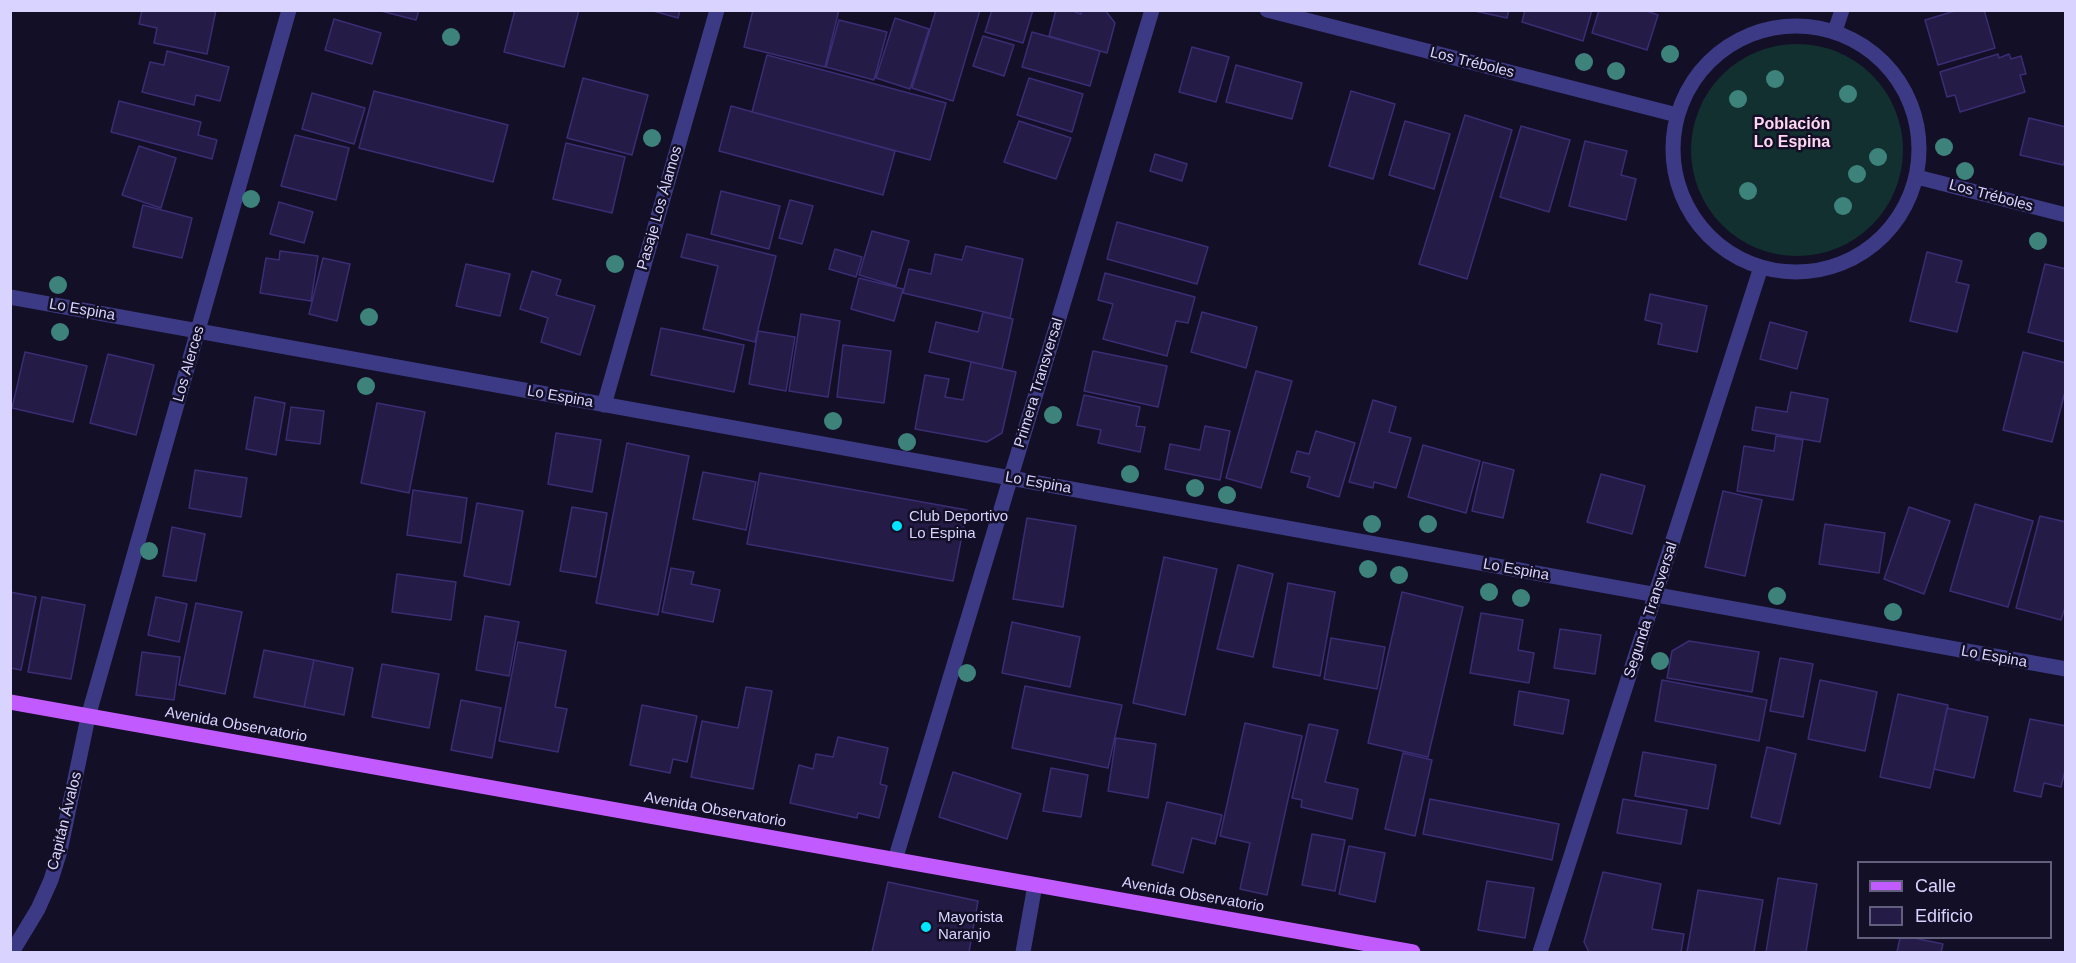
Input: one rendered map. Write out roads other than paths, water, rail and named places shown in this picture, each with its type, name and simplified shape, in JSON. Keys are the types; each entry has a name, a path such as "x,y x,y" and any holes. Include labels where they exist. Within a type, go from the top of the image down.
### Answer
{"main road":[{"name":"Avenida Observatorio","path":"10,702 1413,952"}],"street":[{"name":"Los Alerces","path":"88,717 289,10"},
{"name":"Pasaje Los Álamos","path":"604,405 717,10"},
{"name":"Primera Transversal","path":"895,860 1152,10"},
{"name":"Los Tréboles","path":"1267,10 1677,115"},
{"path":"1835,31 1842,10"},
{"path":"1796,25 1835,31 1856,40 1875,53 1892,69 1905,88 1920,131 1917,177 1902,214 1890,230 1859,256 1840,264 1811,271 1781,271 1761,267 1732,254 1707,234 1693,217 1683,199 1676,178 1673,157 1673,136 1677,115 1684,96 1707,63 1721,50 1738,40 1776,27 1796,25"},
{"name":"Los Tréboles","path":"1917,177 2066,215"},
{"name":"Segunda Transversal","path":"1540,952 1761,267"},
{"name":"Lo Espina","path":"10,297 2066,669"},
{"name":"Capitán Ávalos","path":"12,952 38,909 51,880 60,851 88,717"},
{"path":"1023,952 1035,885"}],"place":[{"name":"Club Deportivo Lo Espina","path":"897,526"},
{"name":"Mayorista Naranjo","path":"926,927"}],"district":[{"name":"Población Lo Espina","path":"1792,134"}]}
